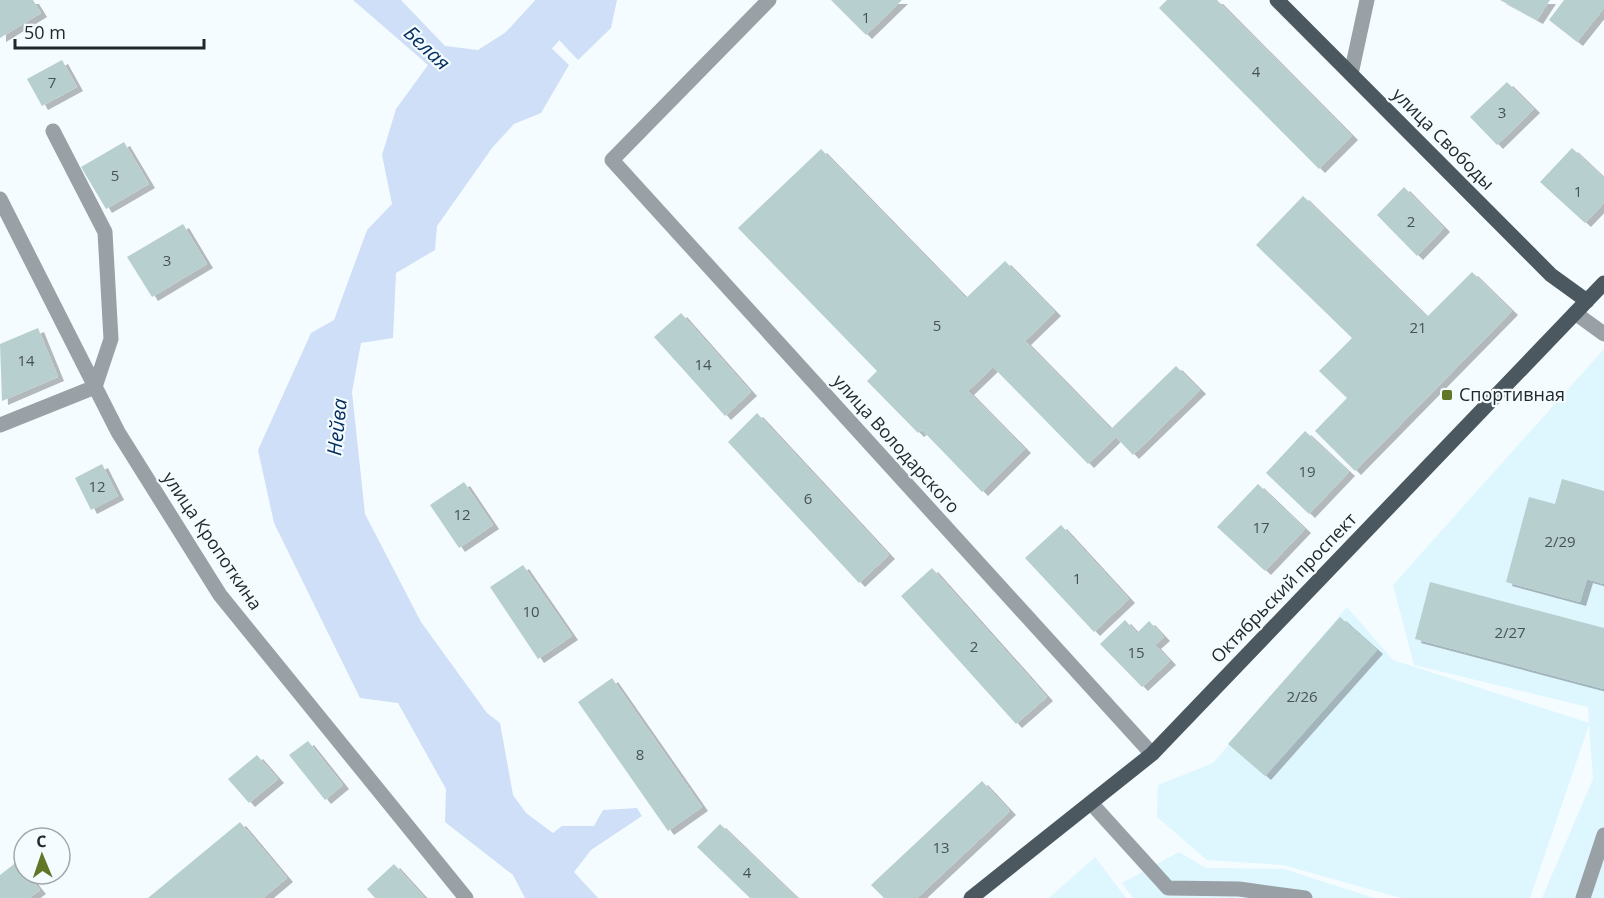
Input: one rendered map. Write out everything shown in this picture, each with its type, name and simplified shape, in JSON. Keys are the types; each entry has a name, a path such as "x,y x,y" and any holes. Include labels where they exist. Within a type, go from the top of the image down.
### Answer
{"main road":[{"name":"улица Свободы","path":"1277,0 1551,276 1587,301"},
{"name":"Октябрьский проспект","path":"971,898 1152,754 1604,283"}],"street":[{"name":"улица Володарского","path":"769,0 612,160 1152,754"},
{"path":"1351,74 1367,0"},
{"path":"0,425 96,387 111,339 105,232 53,131"},
{"name":"улица Кропоткина","path":"0,199 118,432 220,595 466,898"},
{"path":"1575,313 1604,334"},
{"path":"1091,803 1168,888 1239,889 1305,898"},
{"path":"1583,898 1604,835"}],"shaded area":[{"path":"1604,349 1604,898 1542,898 1593,779 1589,725 1530,898 1401,898 1283,865 1207,860 1157,817 1158,785 1213,763 1347,607 1393,660 1589,723 1588,707 1414,665 1393,585"},
{"path":"1179,852 1206,868 1284,869 1374,898 1133,898 1122,883"},
{"path":"1095,857 1126,898 1049,898"}],"water":[{"name":"Белая","path":"353,0 401,0 445,46 478,50 523,21 569,65 541,113 514,124 492,148 437,226 435,250 396,273 393,338 361,343 352,392 365,514 421,622 487,713 500,723 513,795 526,813 553,833 562,826 594,826 603,810 637,808 642,816 591,850 574,872 598,898 525,898 513,875 445,822 446,789 398,703 360,698 274,523 258,450 311,333 334,320 367,230 392,204 382,155 396,109 428,65"},
{"path":"555,0 617,0 611,28 578,60 544,24"}],"building":[{"path":"0,0 33,0 41,13 0,38"},
{"path":"831,0 902,0 866,35"},
{"path":"1167,0 1217,0 1352,136 1319,169 1159,8"},
{"path":"1500,0 1550,0 1537,20"},
{"path":"1564,0 1604,0 1604,8 1577,42 1549,20"},
{"path":"62,60 77,87 42,106 27,79"},
{"path":"1507,82 1534,109 1497,145 1470,117"},
{"path":"124,142 149,184 106,209 81,167"},
{"path":"1572,148 1604,178 1604,203 1585,223 1540,182"},
{"path":"821,149 966,298 1005,261 1055,312 1025,341 1111,429 1176,366 1200,390 1133,455 1116,437 1088,464 993,367 968,391 1025,449 982,492 922,430 918,433 867,381 877,371 738,228"},
{"path":"1404,187 1444,228 1417,256 1377,215"},
{"path":"1303,196 1427,317 1472,272 1512,311 1355,471 1315,431 1347,398 1319,371 1352,338 1256,245"},
{"path":"183,224 207,264 152,297 127,257"},
{"path":"681,313 751,392 725,416 654,337"},
{"path":"38,328 58,377 2,401 0,344"},
{"path":"757,413 889,555 859,583 728,442"},
{"path":"1305,431 1349,472 1309,514 1266,473"},
{"path":"102,464 118,496 91,510 75,478"},
{"path":"1562,479 1604,491 1604,584 1587,579 1580,602 1506,582 1529,497 1555,504"},
{"path":"464,482 493,525 459,548 430,505"},
{"path":"1258,484 1305,529 1265,571 1217,527"},
{"path":"1061,525 1129,599 1094,632 1025,558"},
{"path":"523,565 572,636 538,659 490,587"},
{"path":"932,568 1047,697 1016,724 901,596"},
{"path":"1430,582 1604,628 1604,689 1415,639"},
{"path":"1340,617 1377,650 1265,776 1228,744"},
{"path":"1125,620 1137,633 1149,621 1164,637 1155,645 1170,661 1142,687 1100,644"},
{"path":"612,678 702,807 668,831 578,702"},
{"path":"308,741 343,785 325,800 289,755"},
{"path":"257,755 278,779 249,803 228,779"},
{"path":"982,781 1010,811 917,898 884,898 871,885"},
{"path":"240,822 287,878 263,898 148,898"},
{"path":"720,824 797,898 750,898 697,847"},
{"path":"394,864 425,898 375,898 367,889"},
{"path":"12,866 12,886 37,886 40,890 29,898 0,898 0,875"}],"waterway":[{"name":"Нейва","path":"494,78 566,0"}],"place":[{"name":"Спортивная","path":"1447,395"}]}
